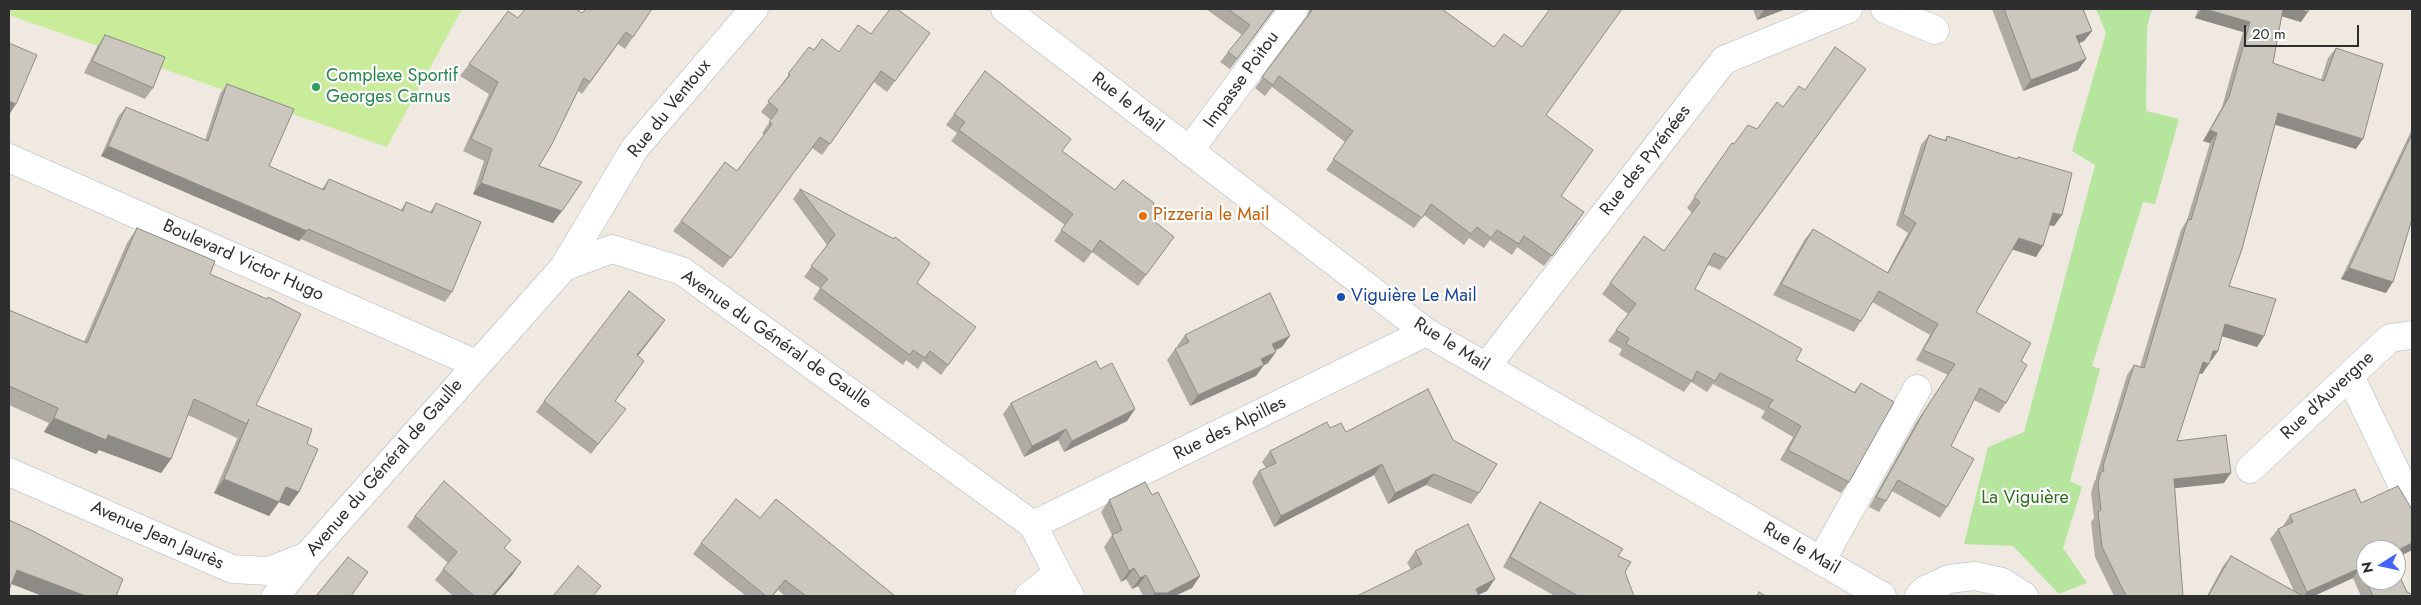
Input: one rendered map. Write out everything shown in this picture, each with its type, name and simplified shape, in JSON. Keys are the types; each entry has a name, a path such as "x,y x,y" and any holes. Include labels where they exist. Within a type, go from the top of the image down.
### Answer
{"street":[{"name":"Rue du Ventoux","path":"564,267 635,148 754,9"},
{"name":"Impasse Poitou","path":"1189,150 1294,9"},
{"name":"Rue des Pyrénées","path":"1486,367 1724,60 1848,9"},
{"path":"1885,9 1935,30"},
{"name":"Rue le Mail","path":"1014,11 1189,150 1426,332 1882,596"},
{"name":"Boulevard Victor Hugo","path":"9,158 476,364"},
{"name":"Avenue du Général de Gaulle","path":"276,596 308,555 564,267 612,249 682,271 1033,526 1064,585 1030,596"},
{"name":"Rue des Alpilles","path":"1033,526 1426,332"},
{"name":"Rue d'Auvergne","path":"2250,469 2390,338 2412,335"},
{"path":"2350,376 2412,505"},
{"path":"1821,561 1917,388"},
{"name":"Avenue Jean Jaurès","path":"9,472 232,569 269,571 308,555"},
{"path":"1919,596 1925,590 1949,579 1975,576 2002,582 2024,596"}],"green space":[{"name":"Complexe Sportif Georges Carnus","path":"9,9 462,9 387,147 9,15"},
{"name":"La Viguière","path":"2096,9 2152,9 2147,27 2146,111 2179,119 2155,204 2143,202 2092,366 2100,369 2070,481 2082,487 2063,548 2087,583 2059,594 2013,546 1964,544 1988,447 2024,432 2095,165 2072,151 2106,33"}],"building":[{"path":"525,9 576,9 582,13 586,9 652,9 633,37 626,32 590,82 584,78 552,144 539,166 582,182 562,211 481,183 492,149 471,139 498,82 469,64 508,11 518,18"},
{"path":"890,9 897,9 930,33 895,81 881,71 830,144 820,137 731,258 681,221 725,162 737,171 772,124 769,122 778,110 768,101 790,75 788,74 809,47 814,50 822,39 839,52 858,25 871,34"},
{"path":"1228,9 1274,9 1237,59 1228,52 1250,25"},
{"path":"1313,9 1442,9 1494,47 1504,34 1522,47 1550,9 1622,9 1546,115 1593,150 1561,196 1584,212 1552,256 1524,236 1519,244 1497,230 1491,238 1477,227 1471,234 1431,204 1422,218 1333,159 1353,131 1279,76 1273,85 1262,77"},
{"path":"2004,9 2083,9 2092,31 2076,36 2086,59 2031,80"},
{"path":"2205,9 2283,9 2273,63 2324,81 2336,48 2383,64 2363,139 2278,113 2242,249 2229,286 2276,299 2264,336 2225,324 2218,351 2213,351 2209,364 2203,362 2177,441 2226,435 2231,473 2174,479 2183,596 2126,596 2102,547 2098,512 2101,510 2098,483 2101,472 2104,471 2103,466 2134,365 2144,368 2188,219 2191,220 2217,133 2210,130 2229,97 2250,22"},
{"path":"2298,9 2309,9 2308,12"},
{"path":"105,35 165,57 153,88 92,61"},
{"path":"9,43 37,55 16,104 9,101"},
{"path":"1835,47 1866,69 1727,259 1714,253 1695,289 1802,349 1796,360 1855,393 1861,383 1894,402 1849,482 1788,450 1801,426 1768,407 1773,400 1720,373 1715,381 1697,371 1692,381 1626,344 1629,338 1616,330 1636,304 1610,283 1644,236 1664,251 1700,202 1694,197 1732,143 1734,144 1748,125 1757,129 1777,102 1783,107 1799,86 1805,90"},
{"path":"985,71 1071,139 1062,151 1115,190 1123,180 1154,203 1162,212 1155,222 1174,237 1146,275 1100,240 1092,252 1061,230 1073,214 959,130 965,122 954,114"},
{"path":"227,84 294,109 269,166 324,190 329,179 403,211 406,202 432,213 436,203 481,222 452,292 308,229 307,231 108,146 126,107 208,141"},
{"path":"2412,134 2412,219 2393,282 2349,268"},
{"path":"1929,135 1946,141 1947,136 2017,159 2018,157 2072,173 2062,215 2053,213 2043,246 2019,238 1976,312 2031,343 2021,361 2027,365 2006,403 1980,388 1951,446 1974,459 1947,507 1898,480 1886,501 1876,497 1925,410 1955,364 1923,350 1938,324 1879,291 1861,321 1781,284 1813,229 1888,273 1916,223 1903,214"},
{"path":"800,189 894,239 895,237 930,263 917,283 976,327 948,365 930,351 925,358 913,350 910,355 820,288 828,279 811,266 835,235"},
{"path":"137,228 215,261 210,274 267,299 268,297 301,314 256,405 312,429 307,444 318,449 299,492 286,487 279,502 224,479 247,424 194,399 171,459 108,435 106,440 54,418 58,408 9,386 9,310 87,343"},
{"path":"629,291 665,320 637,355 644,361 615,401 626,409 598,444 544,401"},
{"path":"1270,293 1290,336 1272,344 1276,352 1261,359 1264,365 1198,395 1175,349 1189,342 1185,335"},
{"path":"1096,361 1100,369 1112,363 1135,409 1072,441 1066,429 1032,446 1011,403"},
{"path":"1428,389 1453,440 1497,464 1479,493 1434,474 1395,493 1382,464 1281,516 1259,471 1276,463 1270,451 1327,422 1330,428 1341,423 1346,432"},
{"path":"444,481 511,540 504,548 521,562 492,596 474,596 443,569 457,552 415,516"},
{"path":"1145,482 1152,495 1158,492 1200,576 1167,593 1155,593 1146,575 1140,578 1134,568 1129,571 1112,535 1122,530 1109,500"},
{"path":"2398,486 2412,508 2412,543 2406,546 2406,540 2356,540 2356,570 2307,592 2278,529 2293,522 2290,515 2355,489 2361,503"},
{"path":"736,499 760,518 776,499 895,596 806,596 785,580 772,596 766,596 701,543"},
{"path":"1540,502 1623,549 1618,556 1631,562 1625,572 1634,596 1578,596 1510,557"},
{"path":"9,520 123,579 116,596 86,596 17,570 9,590"},
{"path":"1468,524 1495,579 1476,589 1479,596 1357,596 1422,564 1415,551"},
{"path":"2231,556 2301,595 2208,596"},
{"path":"348,557 368,572 351,596 316,596"},
{"path":"578,566 601,586 593,596 553,596"},
{"path":"2370,590 2406,590 2412,595 2412,596 2373,596"},
{"path":"1759,592 1765,596 1757,596"}],"place":[{"name":"Complexe Sportif Georges Carnus","path":"316,87"},
{"name":"Pizzeria le Mail","path":"1143,216"},
{"name":"Viguière Le Mail","path":"1341,297"}]}
